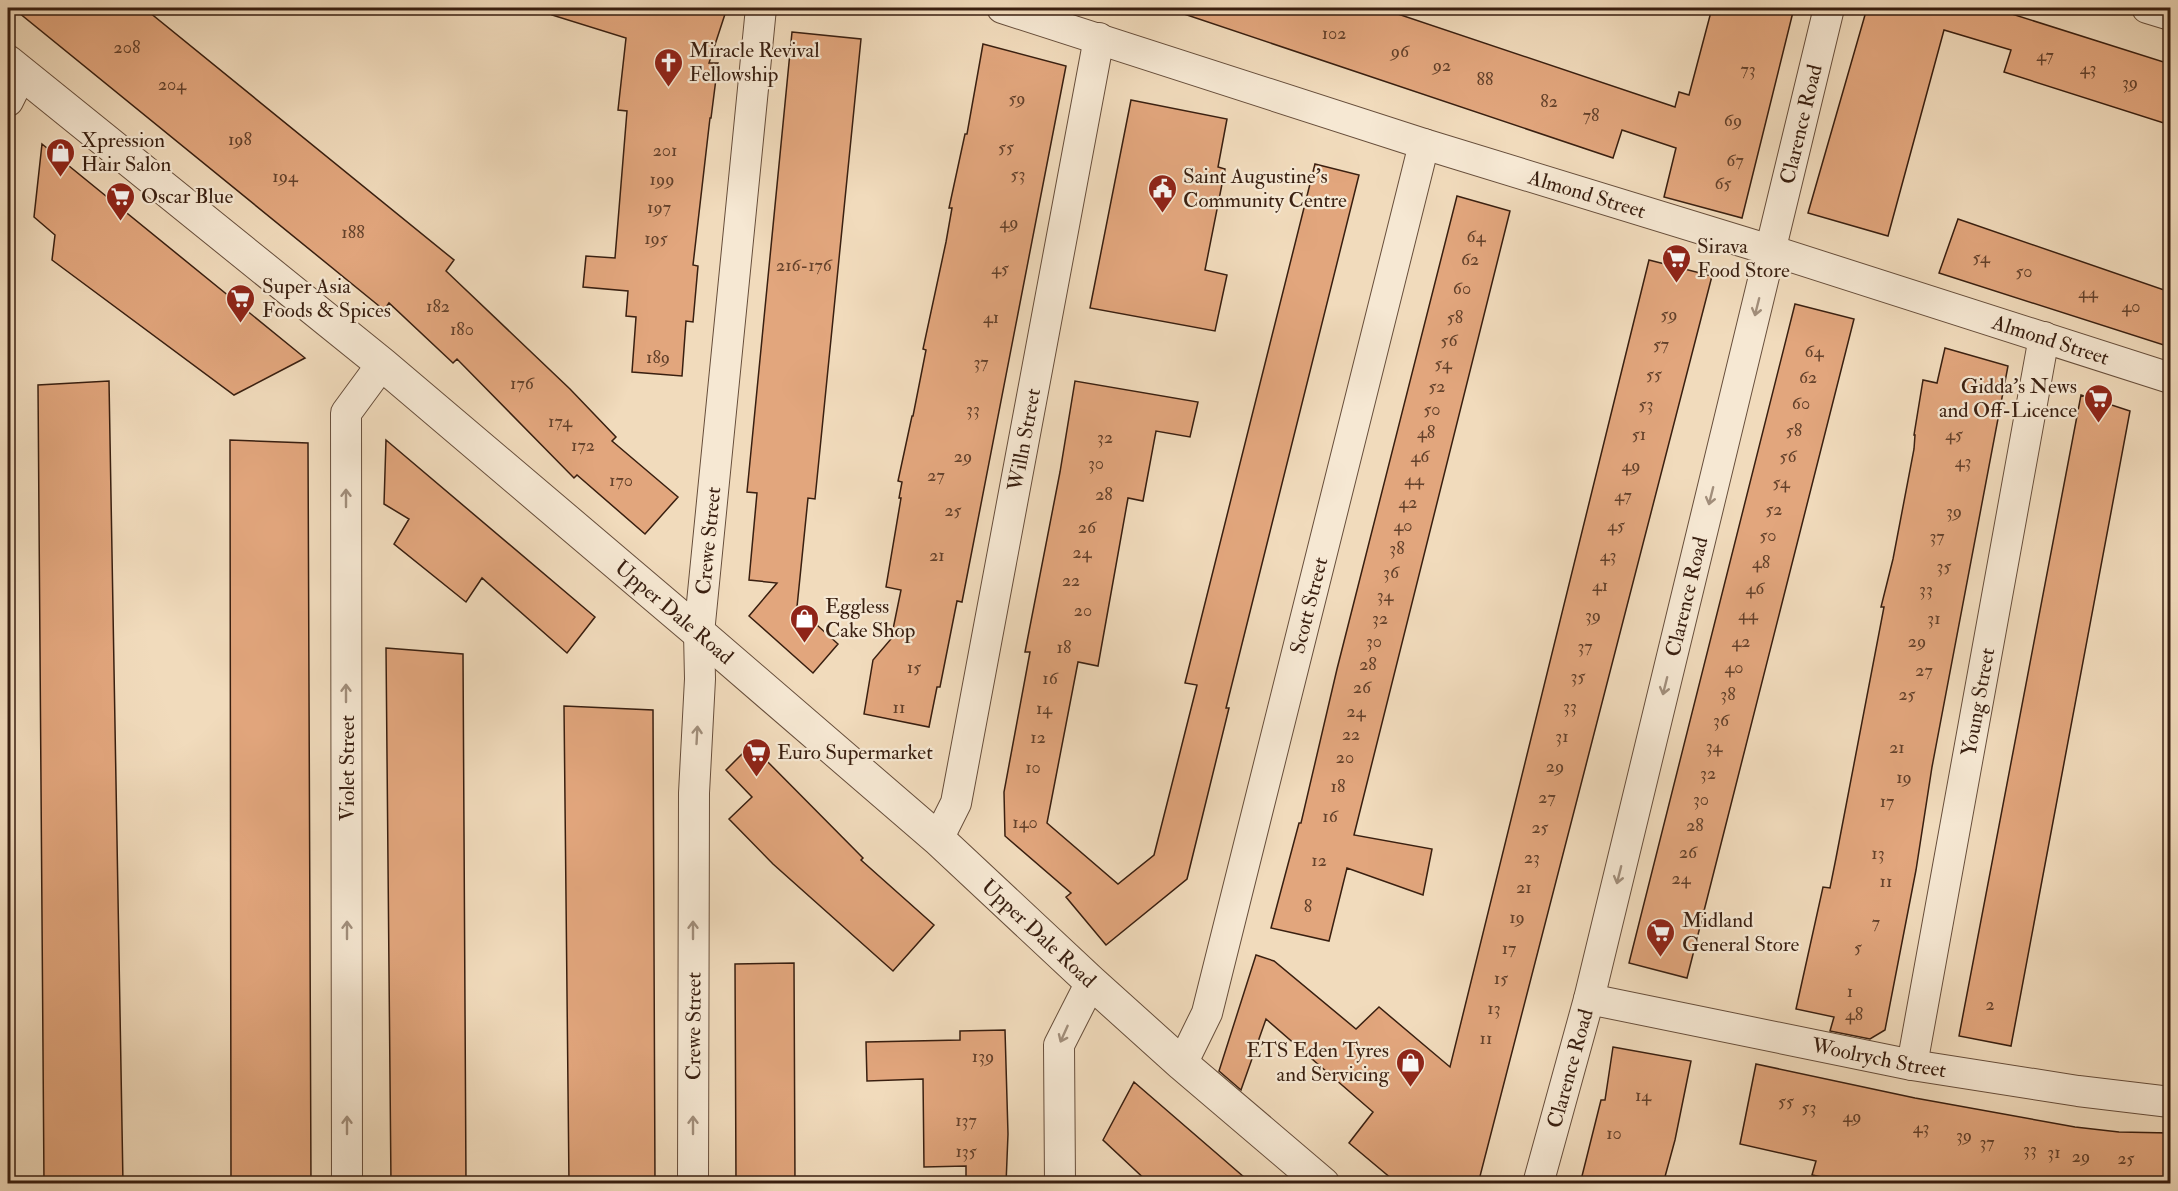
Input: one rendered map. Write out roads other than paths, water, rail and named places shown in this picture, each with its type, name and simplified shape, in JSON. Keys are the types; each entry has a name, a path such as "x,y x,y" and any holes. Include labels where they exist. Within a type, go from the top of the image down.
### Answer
{"street":[{"name":"Crewe Street","path":"693,1184 694,805 700,679 699,633 761,8"},
{"name":"Almond Street","path":"1002,8 1425,144 1770,250 2170,378"},
{"name":"Clarence Road","path":"1538,1184 1589,999 1829,8"},
{"path":"2147,8 2170,15"},
{"name":"Willn Street","path":"938,839 956,802 1099,38"},
{"name":"Upper Dale Road","path":"12,79 382,364 938,839 1182,1064 1323,1184"},
{"name":"Scott Street","path":"1182,1064 1207,1013 1425,144"},
{"name":"Young Street","path":"1912,1065 2044,338"},
{"name":"Violet Street","path":"347,1184 346,413 382,364"},
{"path":"1060,1184 1059,1045 1091,982"},
{"name":"Woolrych Street","path":"1589,999 1912,1065 2078,1091 2170,1102"}],"place":[{"name":"Miracle Revival Fellowship","path":"668,88"},
{"name":"Xpression Hair Salon","path":"60,178"},
{"name":"Saint Augustine's Community Centre","path":"1162,214"},
{"name":"Oscar Blue","path":"120,222"},
{"name":"Sirava Food Store","path":"1676,284"},
{"name":"Super Asia Foods & Spices","path":"241,324"},
{"name":"Gidda's News and Off-Licence","path":"2098,424"},
{"name":"Eggless Cake Shop","path":"804,644"},
{"name":"Euro Supermarket","path":"756,778"},
{"name":"Midland General Store","path":"1661,958"},
{"name":"ETS Eden Tyres and Servicing","path":"1410,1088"}]}
